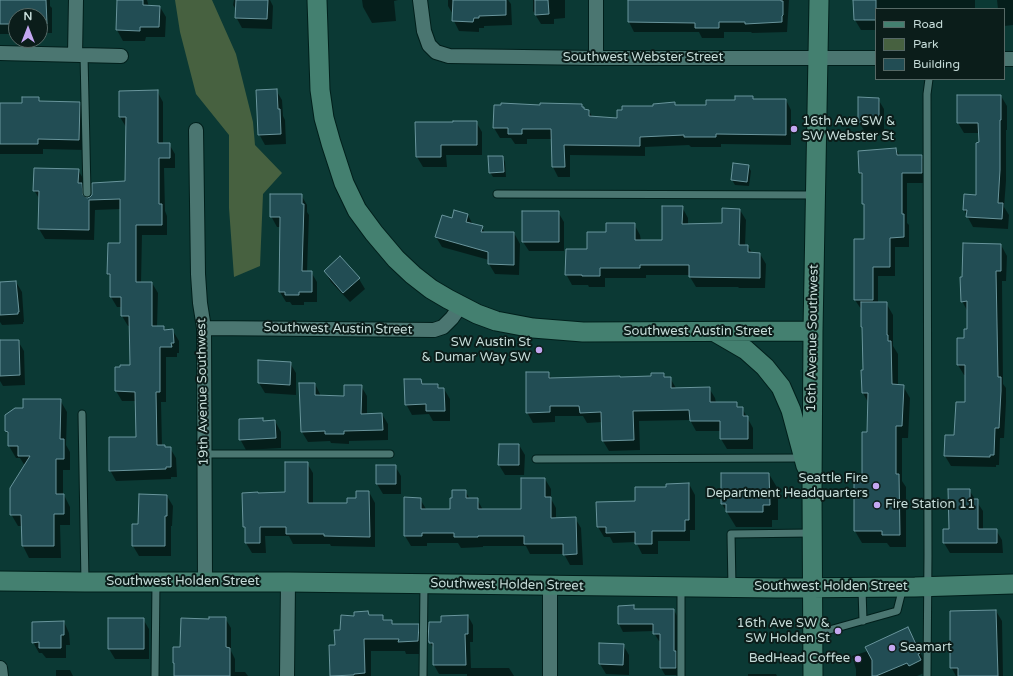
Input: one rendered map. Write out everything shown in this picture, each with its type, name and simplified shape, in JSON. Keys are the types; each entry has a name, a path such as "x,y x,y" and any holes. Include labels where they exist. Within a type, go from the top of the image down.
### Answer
{"street":[{"path":"76,0 80,55"},
{"name":"Southwest Austin Street","path":"317,0 320,90 324,118 344,183 357,210 374,233 412,275 431,289 477,314 496,321 533,328 583,332 813,331"},
{"name":"Southwest Webster Street","path":"420,0 424,31 429,46 436,52 449,56 596,58 875,58"},
{"path":"596,0 596,58"},
{"name":"16th Avenue Southwest","path":"813,676 813,331 819,0"},
{"path":"0,54 121,56"},
{"name":"19th Avenue Southwest","path":"196,130 198,274 200,303 204,328 205,582"},
{"name":"Southwest Austin Street","path":"204,328 434,330 443,327 452,318 461,305"},
{"path":"714,332 746,350 765,367 781,387 791,410 812,491"},
{"name":"Southwest Holden Street","path":"0,581 288,582 732,588 862,588 1013,584"},
{"path":"287,676 288,582"},
{"path":"550,586 550,676"},
{"path":"0,668 1,676"}],"lane":[{"path":"80,55 88,193"},
{"path":"927,676 927,94 929,80"},
{"path":"497,194 816,195"},
{"path":"82,414 85,582"},
{"path":"205,454 390,454"},
{"path":"536,459 804,458"},
{"path":"732,588 731,534 812,533"},
{"path":"155,676 156,582"},
{"path":"423,676 424,584"},
{"path":"681,587 681,676"},
{"path":"812,635 896,611 903,587"},
{"path":"862,588 863,621"}],"green space":[{"path":"175,0 212,0 236,54 253,122 255,145 282,173 263,194 260,266 234,277 229,208 229,135 196,94 180,32"}],"building":[{"path":"0,0 46,0 46,8 8,8 8,24 0,24"},
{"path":"117,0 143,0 143,5 160,6 159,27 140,27 140,31 116,30"},
{"path":"236,0 268,0 267,19 235,18"},
{"path":"453,0 506,0 506,15 479,16 479,18 474,18 473,22 452,21"},
{"path":"535,0 548,0 549,14 535,15"},
{"path":"628,0 781,0 783,1 783,15 782,22 745,24 745,22 719,22 719,28 695,28 695,23 628,22"},
{"path":"853,0 876,0 875,20 854,20"},
{"path":"277,89 278,109 280,109 281,134 258,135 256,90"},
{"path":"158,90 158,143 170,143 170,158 159,158 159,204 162,204 162,225 136,225 136,282 152,282 152,326 164,326 164,330 173,329 174,343 171,343 172,347 160,347 160,392 156,392 157,445 171,447 171,467 166,467 166,469 109,471 109,437 136,437 135,392 115,391 115,367 120,367 120,365 130,365 129,316 121,316 121,297 110,297 110,274 107,274 108,243 120,243 120,199 89,200 89,230 38,229 39,191 33,191 34,168 79,169 78,183 82,183 83,195 87,198 92,195 92,183 125,181 126,117 119,117 119,91"},
{"path":"957,95 1001,95 998,203 1003,203 1002,219 966,217 967,210 963,210 964,194 976,195 976,143 979,142 978,123 957,123"},
{"path":"735,96 753,96 753,99 786,99 786,135 716,134 716,137 684,137 684,135 640,137 640,146 564,145 565,167 552,167 551,129 522,129 522,134 508,134 508,128 493,128 494,105 501,105 501,103 540,105 540,103 582,104 584,109 589,110 589,116 617,118 617,110 622,110 622,106 653,106 653,104 675,102 675,105 706,105 706,100 735,100"},
{"path":"22,97 39,97 39,101 80,102 79,140 38,139 38,144 0,144 0,103 22,103"},
{"path":"858,97 879,98 879,123 858,122"},
{"path":"477,121 477,145 441,145 441,157 416,157 415,122"},
{"path":"896,148 897,155 922,155 922,173 902,173 902,214 904,214 904,237 890,238 890,267 873,267 873,300 854,300 854,239 864,239 862,173 859,173 858,151"},
{"path":"488,156 503,156 504,172 489,173"},
{"path":"733,163 749,165 747,182 731,180"},
{"path":"270,194 302,194 302,204 304,204 302,271 312,271 312,292 299,292 299,295 285,295 285,292 279,292 280,217 270,217"},
{"path":"662,206 683,206 682,224 722,223 722,208 740,209 739,245 748,245 748,252 760,253 760,278 689,277 689,265 640,265 640,268 600,268 600,276 565,275 566,249 587,249 587,232 606,232 606,223 635,223 635,240 662,240"},
{"path":"454,210 468,214 466,222 483,226 481,232 514,232 514,265 488,264 488,252 435,237 442,215 452,218"},
{"path":"522,211 559,211 559,242 522,242"},
{"path":"963,243 1001,244 1001,271 996,271 998,377 1001,377 1001,391 999,428 995,428 994,455 990,455 990,457 944,456 945,435 954,435 956,402 965,402 965,365 957,365 957,338 964,338 964,329 967,329 967,301 961,302 960,277 962,277"},
{"path":"340,256 360,278 343,293 324,271"},
{"path":"16,281 19,312 18,314 0,315 0,282"},
{"path":"861,302 887,302 887,335 888,341 891,341 892,384 904,385 902,426 896,426 896,474 899,474 900,535 882,535 882,531 854,531 854,479 862,479 862,432 867,432 868,393 862,393 861,370 863,370"},
{"path":"0,340 19,340 20,375 0,376"},
{"path":"258,360 291,362 290,385 258,383"},
{"path":"526,372 549,372 549,378 651,376 651,373 664,373 664,377 671,377 671,388 710,387 710,402 737,402 737,407 743,407 743,416 748,416 748,439 720,439 720,421 690,421 689,410 633,411 634,440 602,441 601,412 580,413 579,406 550,406 550,412 526,413"},
{"path":"404,379 421,379 422,384 438,384 438,388 444,388 445,411 426,411 426,404 405,405"},
{"path":"299,383 315,383 315,395 344,396 344,385 362,385 361,414 382,413 383,430 344,431 344,434 325,434 325,431 301,432"},
{"path":"23,399 61,399 60,439 64,439 64,459 56,459 56,494 64,494 64,514 54,514 54,546 22,546 21,515 10,515 10,488 30,456 18,456 18,446 8,446 8,432 5,431 5,415 15,408 23,408"},
{"path":"263,418 263,421 275,420 276,438 239,440 239,419"},
{"path":"499,444 519,444 519,465 498,465"},
{"path":"285,462 308,462 308,503 347,503 347,498 356,498 356,491 369,491 370,537 324,536 324,534 286,534 286,527 260,527 260,543 245,543 242,493 285,492"},
{"path":"376,465 396,465 396,484 376,484"},
{"path":"721,473 769,473 770,505 763,505 763,512 726,512 726,504 721,504"},
{"path":"521,478 545,478 545,497 551,497 551,518 576,517 577,554 563,555 563,544 524,544 524,536 454,537 454,533 422,533 422,536 404,536 404,497 421,498 421,509 450,509 452,490 466,490 466,498 478,498 478,509 521,509"},
{"path":"689,483 689,520 685,520 685,531 652,531 652,544 635,544 635,532 606,533 606,527 597,527 596,502 635,501 635,487 666,487 666,484"},
{"path":"948,489 970,489 970,499 978,499 978,529 997,529 997,543 943,543 943,529 949,529"},
{"path":"139,494 167,495 165,546 132,546 132,524 138,524"},
{"path":"634,605 634,609 674,609 674,651 676,651 676,668 660,668 660,634 653,634 653,624 618,624 618,606"},
{"path":"996,610 998,676 958,676 958,668 950,668 950,611"},
{"path":"368,611 369,615 383,615 383,620 392,620 392,624 419,624 418,641 398,642 399,639 364,639 365,673 330,676 329,645 335,645 334,630 340,630 341,615 354,616 354,612"},
{"path":"468,615 468,634 465,634 466,665 433,665 433,643 429,643 428,641 429,622 441,622 441,616"},
{"path":"209,617 226,617 226,647 230,648 230,676 174,676 173,647 180,647 181,618 209,619"},
{"path":"108,618 144,618 144,649 108,649"},
{"path":"64,621 64,635 61,635 61,648 39,648 39,642 32,643 32,622"},
{"name":"Seamart","path":"908,627 920,653 918,654 921,660 909,666 907,663 876,676 872,676 872,660 865,647"},
{"path":"599,643 624,644 623,665 599,664"}],"place":[{"name":"16th Ave SW & SW Webster St","path":"794,129"},
{"name":"SW Austin St & Dumar Way SW","path":"539,350"},
{"name":"Seattle Fire Department Headquarters","path":"876,486"},
{"name":"Fire Station 11","path":"877,505"},
{"name":"16th Ave SW & SW Holden St","path":"838,631"},
{"name":"Seamart","path":"892,648"},
{"name":"BedHead Coffee","path":"858,659"}]}
